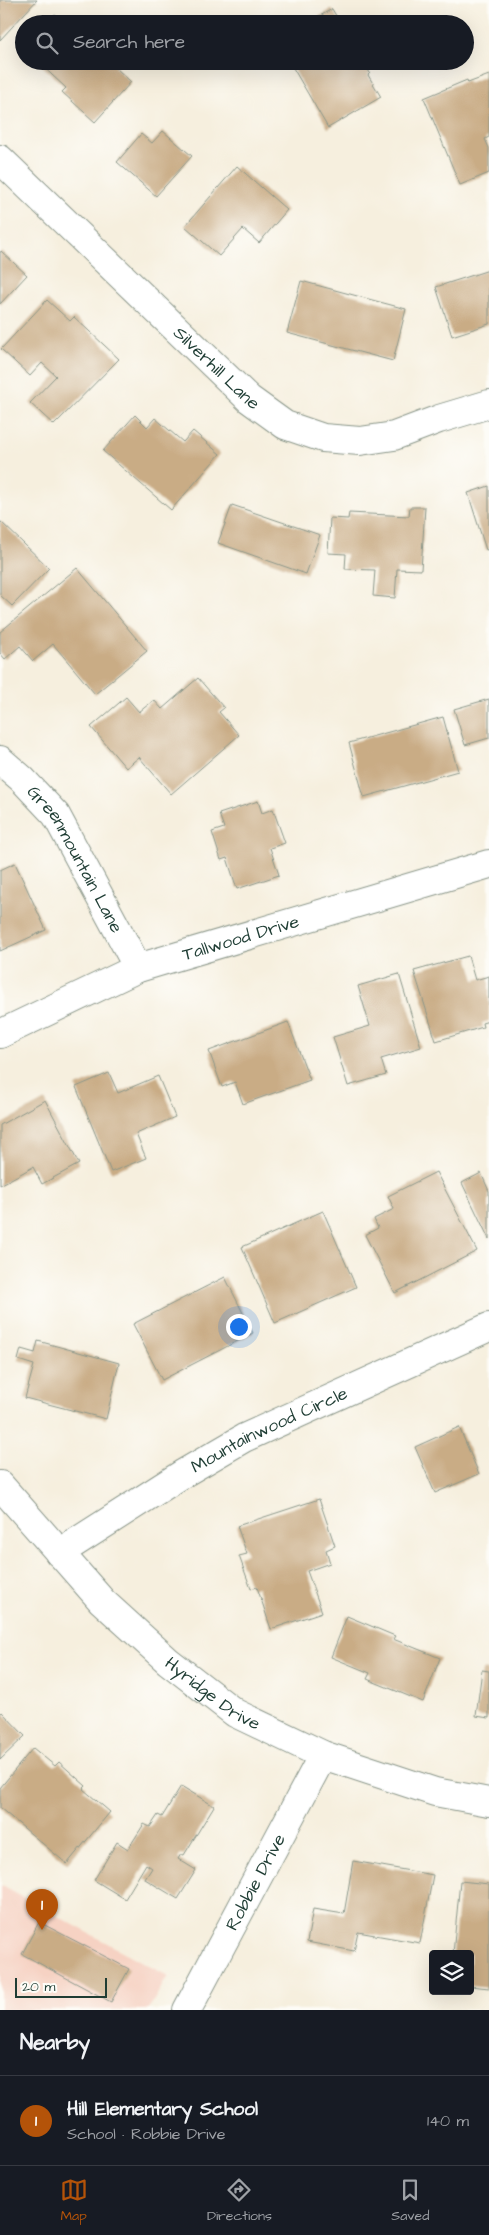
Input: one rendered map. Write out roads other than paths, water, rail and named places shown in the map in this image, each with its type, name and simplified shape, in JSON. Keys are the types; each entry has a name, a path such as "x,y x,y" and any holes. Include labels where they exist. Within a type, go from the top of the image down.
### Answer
{"street":[{"name":"Silverhill Lane","path":"0,159 249,399 285,425 322,438 360,441 394,436 439,419 489,404"},
{"name":"Greenmountain Lane","path":"0,760 22,779 56,815 138,968"},
{"name":"Tallwood Drive","path":"0,1034 138,968 489,864"},
{"name":"Mountainwood Circle","path":"59,1553 184,1473 244,1438 489,1327"},
{"name":"Hyridge Drive","path":"0,1484 102,1601 168,1661 236,1713 324,1755 435,1792 489,1802"},
{"name":"Robbie Drive","path":"187,2010 324,1755"}],"place":[{"name":"Hill Elementary School","path":"42,1930"}]}
